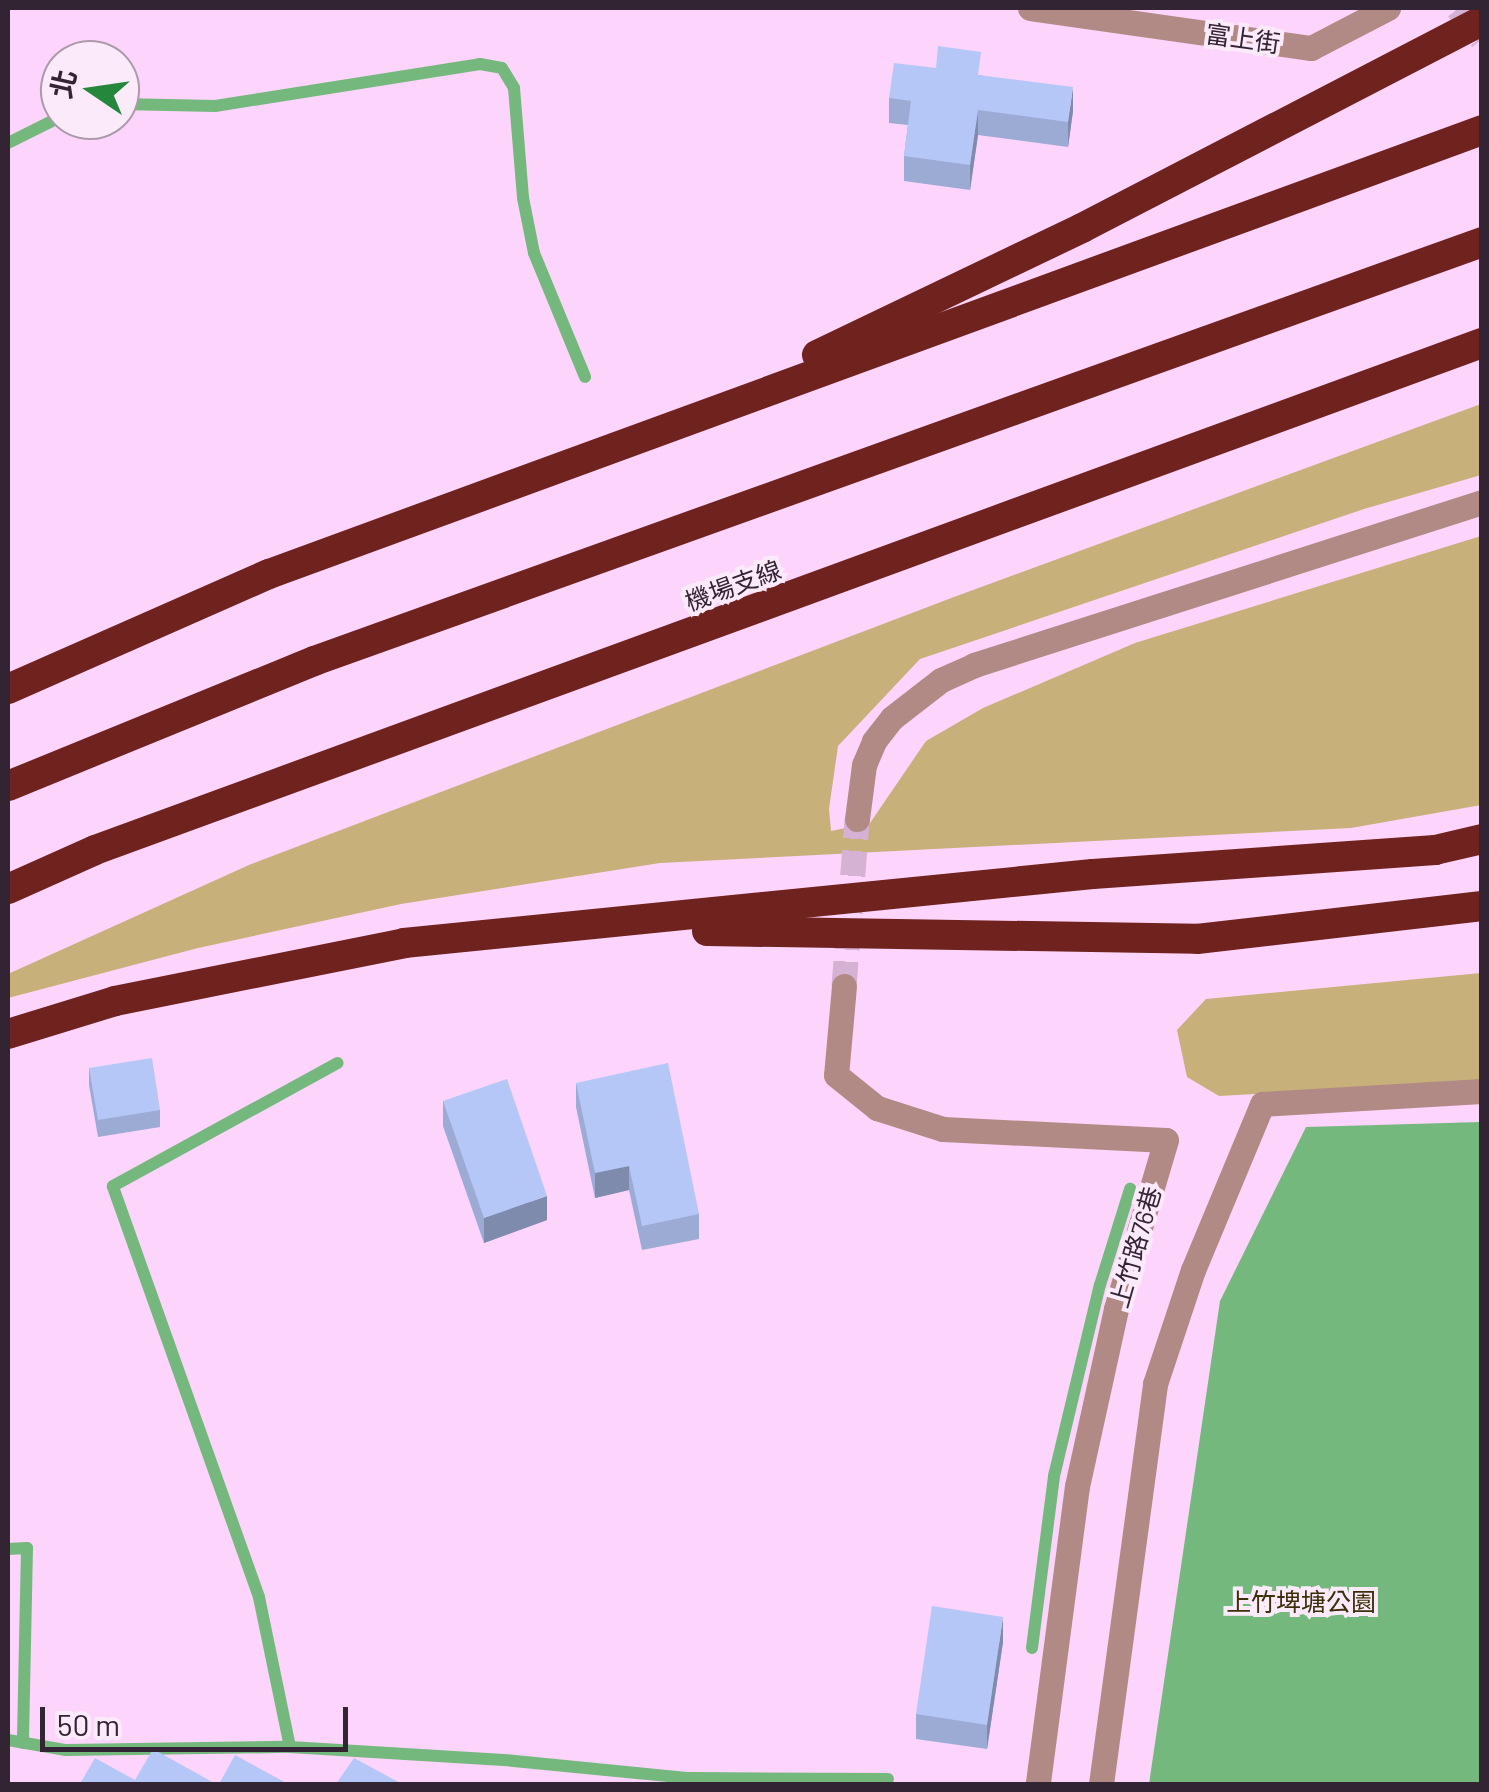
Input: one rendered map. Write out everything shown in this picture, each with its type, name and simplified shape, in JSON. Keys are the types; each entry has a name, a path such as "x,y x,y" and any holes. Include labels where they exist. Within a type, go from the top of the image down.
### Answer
{"highway":[{"path":"661,430 1082,228 1482,21"},
{"path":"8,689 269,574 1482,130"},
{"path":"8,786 314,661 1482,242"},
{"name":"機場支線","path":"8,889 95,850 1482,342"},
{"path":"8,1034 115,1002 404,942 1093,874 1435,850 1482,840"},
{"path":"574,928 1197,939 1482,906"}],"street":[{"name":"富上街","path":"1030,8 1311,48 1388,8"},
{"path":"857,819 864,765 874,741 892,718 941,680 993,658 1482,502"},
{"name":"上竹路76巷","path":"844,986 836,1075 877,1108 943,1129 1166,1140 1116,1309 1077,1486 1038,1784"},
{"path":"1101,1784 1155,1384 1194,1270 1262,1104 1482,1092"}],"shaded area":[{"path":"1481,404 1481,475 1364,509 920,659 838,746 829,809 831,831 870,823 926,741 983,708 1135,643 1481,536 1481,805 1351,828 660,863 401,904 198,948 8,998 8,974 249,865 954,597"},
{"path":"1481,973 1481,1081 1219,1096 1187,1077 1177,1030 1206,999"},
{"name":"上竹埤塘公園","path":"1481,1122 1481,1784 1149,1784 1220,1301 1306,1127"}],"building":[{"path":"938,46 981,52 978,75 1073,87 1068,122 978,110 970,165 904,156 911,101 889,98 894,63 936,68"},
{"path":"152,1058 160,1110 98,1120 89,1068"},
{"path":"668,1063 699,1214 642,1226 629,1166 595,1173 576,1083"},
{"path":"507,1079 547,1196 484,1218 443,1101"},
{"path":"932,1606 1003,1617 987,1725 916,1714"},
{"path":"153,1749 216,1784 80,1784 95,1758 135,1780"},
{"path":"235,1755 288,1784 219,1784"},
{"path":"354,1758 402,1784 336,1784"}],"waterway":[{"path":"140,104 215,106 480,64 502,68 514,88 523,198 534,253 585,377"},
{"path":"8,143 40,127"},
{"path":"290,1747 259,1597 113,1186 338,1063"},
{"path":"1032,1648 1054,1476 1100,1285 1130,1189"},
{"path":"8,1549 27,1548 23,1743"},
{"path":"8,1740 66,1750 290,1747 504,1760 689,1778 888,1779"}],"tunnel":[{"path":"1458,8 1482,39"},
{"path":"844,986 857,819"}]}
